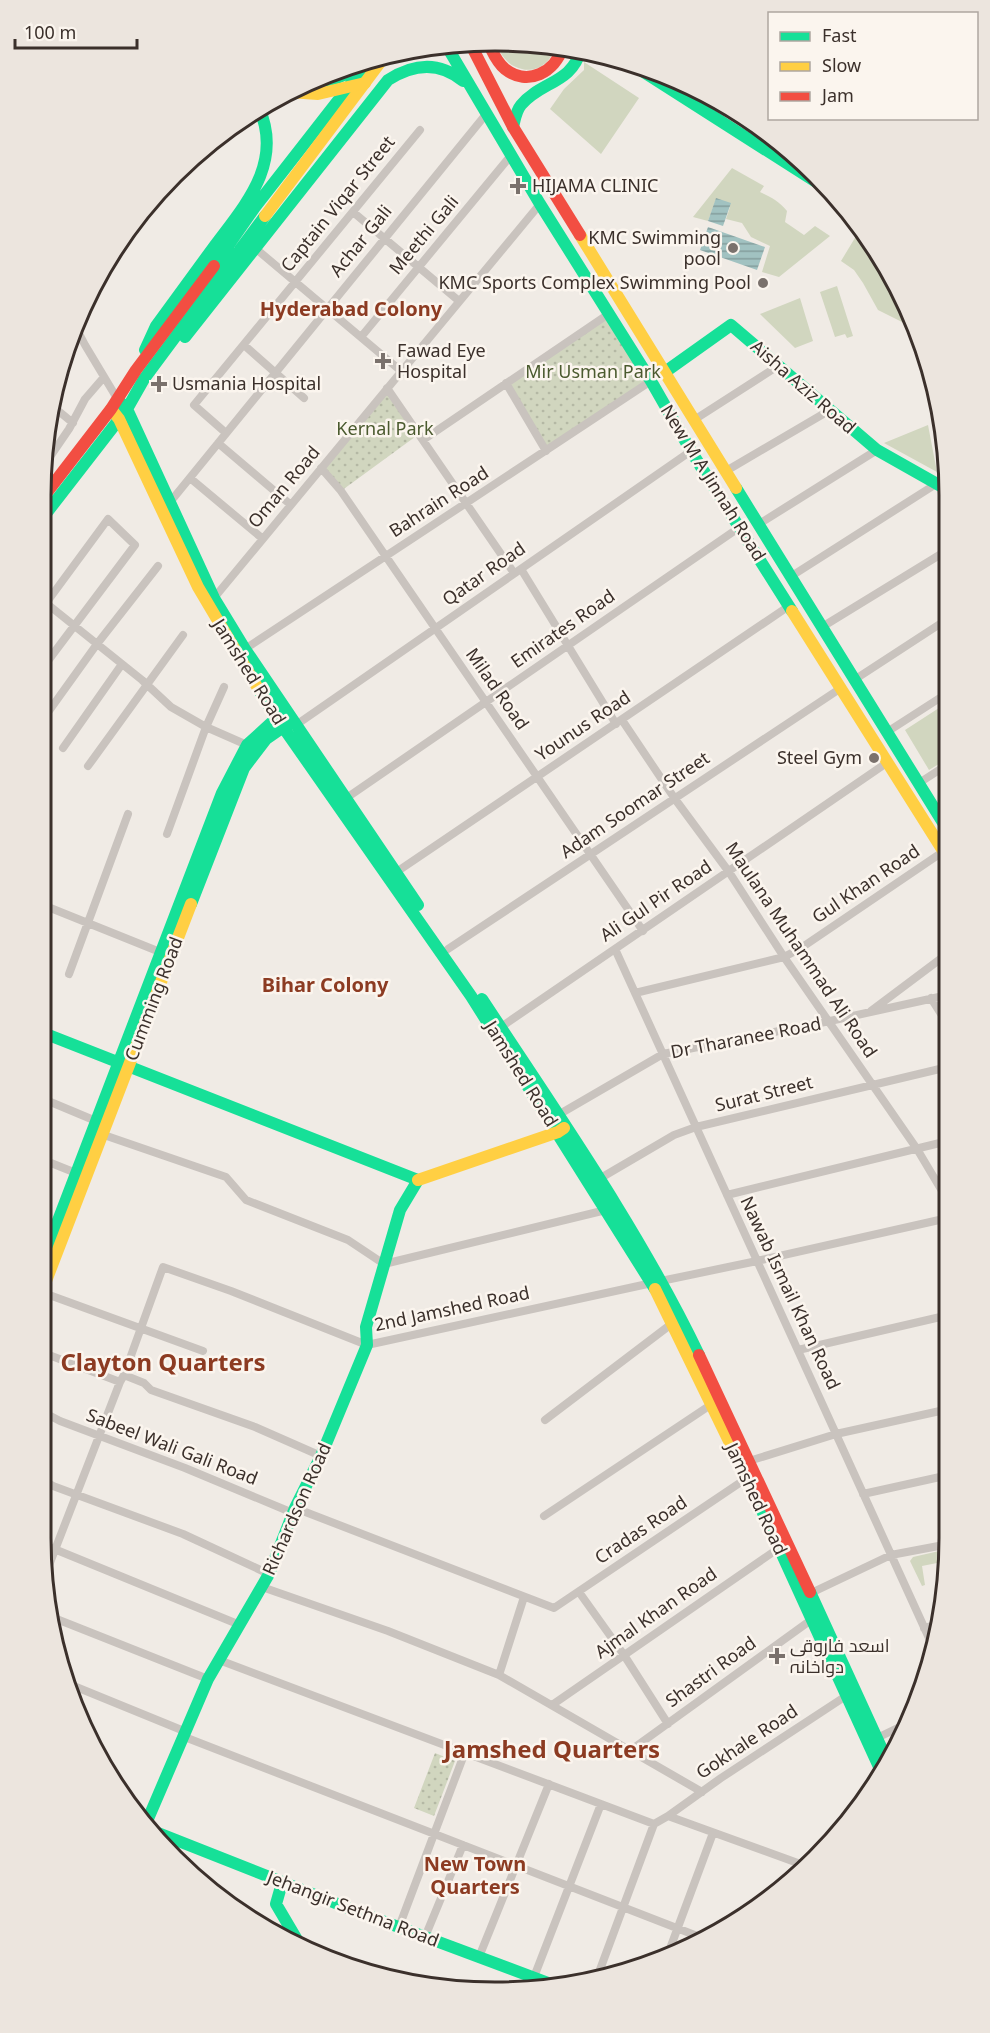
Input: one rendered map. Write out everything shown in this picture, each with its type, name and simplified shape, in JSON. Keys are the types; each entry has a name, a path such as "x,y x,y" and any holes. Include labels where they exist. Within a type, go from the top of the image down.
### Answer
{"main road":[{"path":"493,51 504,69 514,75 527,78 552,68 559,56"},
{"name":"New M A Jinnah Road","path":"474,52 513,127 939,817"},
{"path":"445,54 458,66"},
{"name":"New M A Jinnah Road","path":"451,54 540,204 610,313 691,451 939,844"},
{"path":"513,127 519,107 528,97 567,74 577,59"},
{"path":"140,375 241,247 377,67"},
{"path":"140,375 155,377 388,80 398,72 411,67 439,68 456,73 478,96"},
{"path":"51,505 120,409 140,375 255,207 360,72"},
{"path":"305,94 328,95 365,83"},
{"path":"663,84 798,170"},
{"path":"140,375 156,326 254,192 262,172 267,149 267,131 262,117"},
{"name":"Aisha Aziz Road","path":"665,372 731,325 877,450 939,486"},
{"path":"51,487 120,409"},
{"name":"Jamshed Road","path":"120,409 171,501 214,598 286,720 345,798 501,1027 558,1115 561,1130 606,1210 680,1316 811,1593 877,1764"},
{"name":"Jamshed Road","path":"120,409 198,586 561,1130 598,1179 657,1282 811,1620 884,1753"},
{"name":"Cumming Road","path":"51,1266 101,1134 160,952 222,793 247,745 286,720"},
{"name":"Cumming Road","path":"51,1237 96,1121 123,1064 240,777 257,748 286,720"},
{"path":"51,1036 418,1180 561,1130"},
{"name":"Richardson Road","path":"151,1818 183,1733 208,1679 269,1574 294,1510 321,1456 367,1345 366,1328 400,1210 418,1180"},
{"name":"Jehangir Sethna Road","path":"165,1835 479,1957 529,1980"},
{"name":"Jehangir Sethna Road","path":"181,1852 528,1981"},
{"path":"280,1890 276,1904 293,1933"}],"street":[{"name":"Achar Gali","path":"171,501 487,113"},
{"name":"Captain Viqar Street","path":"226,433 194,405 420,130"},
{"name":"Meethi Gali","path":"361,337 512,154"},
{"name":"Oman Road","path":"214,598 540,204"},
{"path":"353,212 459,301"},
{"path":"255,248 401,371"},
{"path":"423,440 610,313"},
{"path":"81,336 120,409"},
{"path":"244,345 304,398"},
{"path":"694,420 778,366"},
{"path":"54,451 85,399 104,377"},
{"name":"Bahrain Road","path":"245,649 651,381"},
{"path":"506,383 546,451"},
{"name":"Maulana Muhammad Ali Road","path":"387,388 466,503 518,571 619,722 729,872 784,957 917,1149 939,1186"},
{"path":"726,471 830,410"},
{"path":"59,412 72,423"},
{"path":"218,443 291,505"},
{"path":"759,524 877,450"},
{"name":"Qatar Road","path":"286,720 435,628 691,451"},
{"name":"Milad Road","path":"321,468 341,491 643,931"},
{"path":"190,478 263,539"},
{"path":"790,577 939,488"},
{"path":"51,592 108,519 135,545 51,655"},
{"name":"Emirates Road","path":"345,798 740,527"},
{"path":"822,627 939,555"},
{"path":"51,707 158,566"},
{"name":"Younus Road","path":"395,873 789,606"},
{"path":"51,610 74,625 171,707 247,745"},
{"path":"854,680 939,625"},
{"path":"88,766 183,635"},
{"path":"63,748 122,664"},
{"path":"168,834 206,726 224,687"},
{"name":"Adam Soomar Street","path":"448,949 841,688"},
{"path":"887,732 939,699"},
{"name":"Ali Gul Pir Road","path":"501,1027 888,762"},
{"path":"919,783 939,770"},
{"path":"69,974 128,814"},
{"name":"Gul Khan Road","path":"635,993 784,957 939,858"},
{"path":"51,908 160,952"},
{"name":"Nawab Ismail Khan Road","path":"615,949 928,1636"},
{"path":"868,1013 939,960"},
{"name":"Dr Tharanee Road","path":"558,1115 663,1054 939,997"},
{"path":"931,998 939,1011"},
{"name":"Surat Street","path":"598,1179 674,1135 696,1127 939,1069"},
{"path":"51,1103 96,1121"},
{"path":"101,1134 226,1177 246,1200 348,1240 384,1264 606,1210"},
{"path":"727,1195 939,1144"},
{"path":"51,1163 76,1173"},
{"name":"2nd Jamshed Road","path":"141,1328 163,1267 231,1291 367,1345 939,1220"},
{"path":"51,1222 56,1224"},
{"path":"51,1296 203,1351"},
{"path":"798,1350 939,1317"},
{"path":"545,1420 674,1322"},
{"path":"52,1558 141,1328"},
{"path":"51,1355 144,1383 151,1390 255,1427 321,1456"},
{"path":"544,1516 712,1404"},
{"path":"749,1461 836,1434 939,1411"},
{"name":"Sabeel Wali Gali Road","path":"51,1416 554,1608"},
{"name":"Cradas Road","path":"554,1608 747,1478"},
{"path":"863,1494 939,1478"},
{"path":"51,1484 183,1534 269,1574"},
{"path":"811,1593 891,1555 939,1546"},
{"path":"51,1548 240,1625"},
{"name":"Ajmal Khan Road","path":"552,1705 779,1548"},
{"path":"262,1587 388,1631 499,1675 702,1792"},
{"path":"579,1592 624,1655 668,1724"},
{"path":"499,1675 524,1597"},
{"path":"59,1620 208,1679"},
{"name":"Shastri Road","path":"631,1750 811,1620"},
{"path":"924,1628 930,1627"},
{"path":"219,1660 654,1824 600,1969"},
{"path":"78,1688 183,1733 435,1834 694,1935"},
{"name":"Gokhale Road","path":"654,1824 850,1693"},
{"path":"877,1738 895,1729"},
{"path":"399,1927 465,1752"},
{"path":"479,1957 549,1784"},
{"path":"536,1980 601,1804"},
{"path":"668,1816 797,1863"},
{"path":"671,1945 713,1833"},
{"path":"425,1936 463,1845"}],"green space":[{"path":"500,51 552,55 545,64 529,70 516,67"},
{"path":"584,62 639,98 601,154 550,109 564,89 584,70"},
{"path":"732,168 764,186 760,192 775,200 787,211 785,222 804,235 815,226 830,236 779,277 762,272 770,246 751,237 742,223 726,219 730,207 716,199 708,221 693,217"},
{"path":"856,237 880,273 904,323 878,310 854,270 841,261"},
{"path":"837,286 853,336 847,338 845,334 835,337 820,292"},
{"path":"800,298 813,341 795,348 760,314"},
{"name":"Mir Usman Park","path":"610,313 651,381 546,451 506,383"},
{"name":"Kernal Park","path":"387,388 419,434 341,491 321,468"},
{"path":"928,425 937,472 884,443"},
{"path":"939,708 939,764 929,770 905,730"},
{"path":"939,1551 938,1563 922,1566 925,1585 922,1586 910,1561 913,1557"},
{"path":"435,1753 455,1761 434,1816 414,1808"}],"water":[{"path":"716,198 731,203 723,226 708,221"},
{"name":"KMC Swimming pool","path":"708,227 765,247 757,270 700,250"}],"traffic: fast":[{"path":"451,54 540,204 651,381 691,451 792,611"},
{"path":"513,127 521,105 529,97 563,76 577,59"},
{"path":"185,337 388,80 407,71 426,67 445,70 463,81"},
{"path":"214,266 255,207 360,72"},
{"path":"662,84 798,170"},
{"path":"145,350 156,326 237,216 257,183 264,166 267,148 262,117"},
{"path":"51,507 127,409 144,379 265,216"},
{"path":"665,372 731,325 877,450 939,485"},
{"path":"118,400 127,409 214,598 245,649 418,905"},
{"path":"736,488 939,816"},
{"path":"259,690 471,996 655,1289"},
{"path":"51,1239 222,793 247,745 282,713"},
{"path":"191,904 244,768 266,739 289,723"},
{"path":"482,999 624,1218 676,1309 699,1355"},
{"path":"51,1036 418,1180"},
{"path":"149,1816 208,1679 269,1574 295,1508 321,1456 367,1345 366,1327 400,1210 418,1180"},
{"path":"748,1480 878,1764"},
{"path":"810,1592 884,1753"},
{"path":"166,1836 353,1910 539,1979"},
{"path":"280,1890 276,1904 293,1933"}],"traffic: slow":[{"path":"265,216 377,67"},
{"path":"307,93 318,94 365,83"},
{"path":"580,235 736,488"},
{"path":"111,409 119,419 198,587 259,690"},
{"path":"792,611 939,844"},
{"path":"51,1268 191,904"},
{"path":"418,1180 564,1128"},
{"path":"655,1289 748,1480"}],"traffic: jam":[{"path":"493,51 505,69 523,77 531,77 547,70 559,56"},
{"path":"474,52 513,127 580,235"},
{"path":"51,487 111,409 136,370 214,266"},
{"path":"699,1355 810,1592"}],"place":[{"name":"HIJAMA CLINIC","path":"518,186"},
{"name":"KMC Swimming pool","path":"733,248"},
{"name":"KMC Sports Complex Swimming Pool","path":"763,283"},
{"name":"Fawad Eye Hospital","path":"383,361"},
{"name":"Usmania Hospital","path":"159,384"},
{"name":"Steel Gym","path":"874,758"},
{"name":"اسعد فاروقی دواخانہ","path":"777,1656"}],"district":[{"name":"Hyderabad Colony","path":"351,309"},
{"name":"Bihar Colony","path":"325,985"},
{"name":"Clayton Quarters","path":"163,1363"},
{"name":"Jamshed Quarters","path":"552,1750"},
{"name":"New Town Quarters","path":"475,1876"}]}
